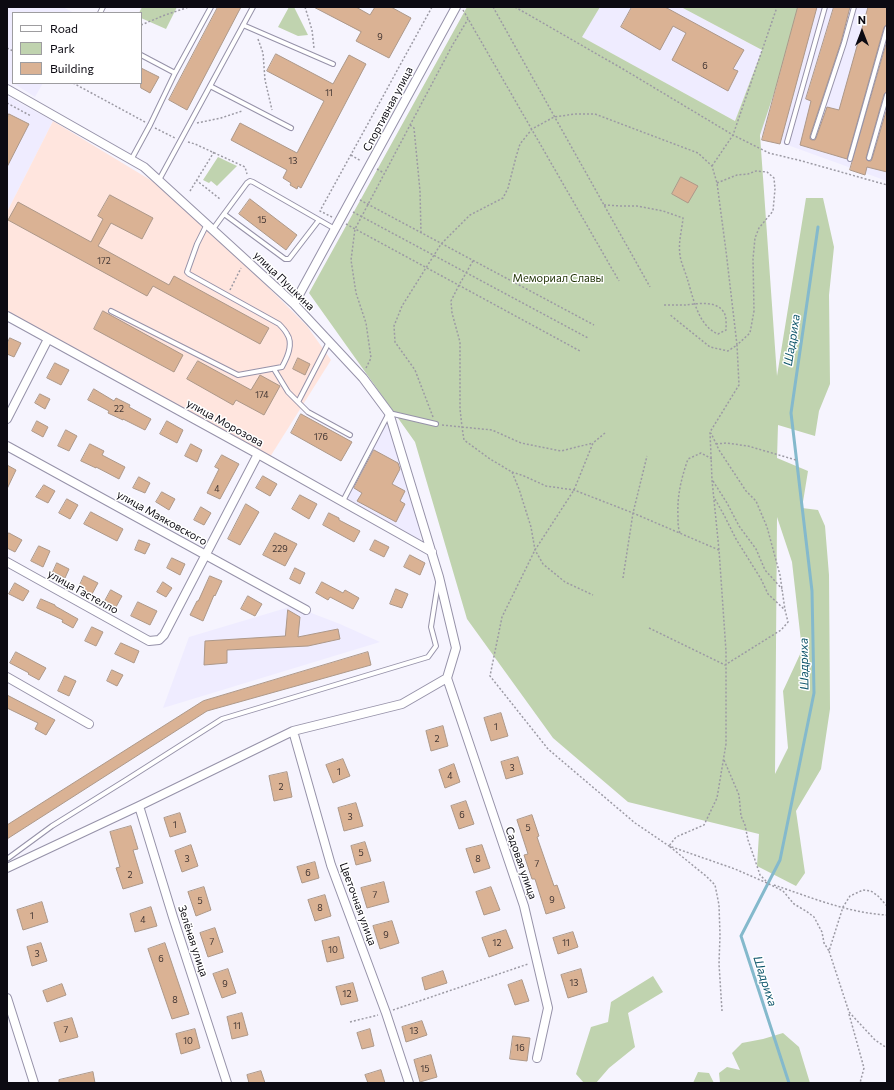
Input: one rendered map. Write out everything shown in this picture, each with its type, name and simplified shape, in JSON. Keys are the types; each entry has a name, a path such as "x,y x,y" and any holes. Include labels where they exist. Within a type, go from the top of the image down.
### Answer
{"street":[{"name":"Спортивная улица","path":"294,304 456,7"},
{"name":"улица Пушкина","path":"7,89 144,167 294,304 362,378 389,413 432,552 456,648 447,678"},
{"name":"улица Морозова","path":"7,316 343,501 432,552"},
{"path":"7,419 48,339"},
{"name":"улица Маяковского","path":"7,446 306,610"},
{"path":"205,554 258,454"},
{"name":"улица Гастелло","path":"7,562 149,641 159,640 164,634 205,554"},
{"path":"7,677 90,724"},
{"path":"7,868 293,731 402,704 447,678"},
{"name":"Садовая улица","path":"447,678 524,906 537,960 548,1008 537,1058"},
{"name":"Цветочная улица","path":"293,731 331,865 386,1012 409,1083"},
{"name":"Зелёная улица","path":"139,806 173,918 227,1083"},
{"path":"7,998 34,1083"}],"lane":[{"path":"131,160 150,125 175,72 211,7"},
{"path":"159,180 253,7"},
{"path":"786,142 825,7"},
{"path":"813,137 844,43 854,7"},
{"path":"243,25 333,64"},
{"path":"850,159 887,28"},
{"path":"142,56 175,72"},
{"path":"210,86 291,128"},
{"path":"869,158 887,95"},
{"path":"111,311 238,375 282,367 289,354 290,342 288,335 279,324 187,272 197,244 210,227 224,214 247,183 250,182 254,182 335,229"},
{"path":"224,214 287,260 319,220"},
{"path":"298,402 329,342"},
{"path":"274,368 288,392 308,412 350,435"},
{"path":"343,501 389,413 436,424"},
{"path":"7,859 52,826 222,719 428,657 436,646 431,627 439,577"}],"path":[{"path":"142,25 189,7"},
{"path":"305,7 312,30 315,56"},
{"path":"432,7 320,211 580,351"},
{"path":"461,7 619,281"},
{"path":"493,7 650,288"},
{"path":"515,7 623,69 733,135 769,153 887,185"},
{"path":"712,166 733,135 777,7"},
{"path":"362,378 371,358 366,323 356,293 350,260 354,229 468,19"},
{"path":"255,30 263,53 265,80 274,120"},
{"path":"74,84 180,141 195,144 245,167 250,182"},
{"path":"7,103 31,116"},
{"path":"190,124 221,118 251,108"},
{"path":"605,433 593,443 561,451 521,443 492,430 436,424 415,370 395,342 394,326 402,306 433,255 441,244 470,215 503,198 508,188 520,144 532,129 554,116 596,114 698,153 712,166 717,183 737,345 739,385 710,432 712,480 719,550 726,651 726,744 716,798 704,825 676,837 669,846"},
{"path":"410,125 414,128 420,192 420,233"},
{"path":"190,191 214,152"},
{"path":"669,314 710,347 728,351 750,333 754,311 755,238 759,228 773,211 775,189 774,178 767,172 756,170 748,174 737,175 717,183"},
{"path":"196,180 220,199"},
{"path":"353,197 594,325"},
{"path":"604,205 637,206 663,211 683,218 680,238 680,255 694,304 711,331 718,334 726,330 724,312 708,303 694,304 662,305"},
{"path":"346,209 588,338"},
{"path":"473,261 451,301 452,313 460,342 460,409 464,440 490,459 512,472 546,486 574,490 633,513 719,550"},
{"path":"227,295 238,275"},
{"path":"710,432 746,491 756,501 767,527 780,575 788,622 781,630 725,665"},
{"path":"593,443 574,490 535,550 502,618 490,676 548,749 635,823 669,846 715,885 719,905 719,964 722,1011"},
{"path":"716,444 726,443 748,446 796,460"},
{"path":"680,533 678,529 677,504 681,478 688,459 700,453 712,459"},
{"path":"623,578 633,513 647,456"},
{"path":"512,472 531,527 535,550 543,564 565,582 593,595"},
{"path":"712,480 756,550 766,570 782,589"},
{"path":"714,497 726,517 736,540 762,579 768,594 785,610"},
{"path":"649,628 725,665"},
{"path":"723,758 739,795 741,816 760,875 767,883"},
{"path":"669,846 735,869 770,884 843,907 874,914 887,915"},
{"path":"770,884 782,891 794,904 814,917 822,932 824,943 829,951 849,1012 864,1068 860,1083"},
{"path":"829,951 843,907 850,896 863,890 871,891 887,906"},
{"path":"350,1022 386,1012 537,960"},
{"path":"849,1012 875,1040 887,1048"}],"shaded area":[{"path":"7,7 63,7 72,12 12,12 12,82 7,79"},
{"path":"600,7 681,7 762,50 735,121 581,37"},
{"path":"798,7 887,7 887,181 760,135"},
{"path":"15,84 42,84 35,97"},
{"path":"7,96 53,121 7,212"},
{"path":"53,121 162,187 258,277 307,326 331,360 270,457 7,320 7,212"},
{"path":"387,418 416,508 421,541 344,497"},
{"path":"293,606 340,624 380,642 163,708 189,637"}],"green space":[{"path":"142,7 177,7 166,29 142,18 142,12 140,12"},
{"path":"289,7 294,7 308,35 298,36 278,27"},
{"name":"Мемориал Славы","path":"467,7 600,7 582,37 735,121 762,50 681,7 799,7 778,81 760,135 777,376 806,198 823,198 834,247 829,295 830,384 819,411 815,436 778,425 777,458 808,471 802,508 818,510 825,526 829,575 830,709 821,769 796,811 805,873 796,886 757,866 759,834 628,802 553,738 467,619 415,442 309,293","holes":["777,517 792,562 802,650 783,691 788,748 775,774"]},
{"path":"218,157 237,166 217,186 211,181 209,183 203,180"},
{"path":"653,976 663,992 628,1013 635,1047 609,1068 596,1083 584,1083 576,1074 591,1027 608,1022 611,1002"},
{"path":"783,1033 799,1047 810,1083 720,1083 719,1073 727,1067 740,1070 732,1053 742,1043"},
{"path":"698,1072 709,1073 714,1083 693,1083"}],"building":[{"path":"218,7 241,7 187,110 169,100"},
{"path":"314,7 356,7 370,15 375,7 391,7 411,18 389,58 356,41 361,32"},
{"path":"632,7 665,7 744,50 733,69 738,71 728,91 672,60 686,33 673,26 660,50 621,27"},
{"path":"798,7 817,7 780,144 762,140"},
{"path":"834,7 850,7 841,42 810,136 810,139 812,140 815,140 816,138 827,107 839,110 868,7 887,7 887,25 884,27 847,159 800,145 811,101 806,99"},
{"path":"887,41 887,92 884,94 866,158 868,161 871,161 872,159 887,108 887,172 867,167 865,175 850,170"},
{"path":"276,54 333,84 349,55 366,64 301,188 298,186 297,189 283,178 287,170 231,140 240,123 297,153 324,101 267,71"},
{"path":"142,68 159,77 150,93 141,88"},
{"path":"9,114 29,124 7,167 7,119"},
{"path":"681,177 698,186 688,203 672,194"},
{"path":"110,195 153,218 142,239 111,223 98,246 169,285 174,276 269,328 260,344 153,286 147,296 8,220 18,202 91,242 103,219 98,216"},
{"path":"250,199 297,235 286,250 239,214"},
{"path":"103,311 183,355 174,372 94,329"},
{"path":"10,338 21,343 14,357 7,354 7,344"},
{"path":"298,358 310,364 305,375 293,369"},
{"path":"198,361 251,390 260,375 280,386 264,415 236,400 233,405 187,379"},
{"path":"55,363 69,370 61,385 47,378"},
{"path":"94,389 114,401 116,398 130,405 129,407 151,419 145,430 108,413 109,411 88,400"},
{"path":"40,394 50,399 45,409 35,403"},
{"path":"301,414 352,442 341,461 291,433"},
{"path":"37,421 48,427 43,437 32,431"},
{"path":"167,421 183,430 177,443 160,434"},
{"path":"66,430 77,436 69,451 58,446"},
{"path":"90,444 104,451 102,455 125,467 119,479 81,461"},
{"path":"191,444 202,450 197,462 185,456"},
{"path":"374,450 398,463 400,469 392,484 405,491 400,501 405,504 396,522 357,501 362,493 354,488"},
{"path":"222,455 239,464 220,499 207,493 219,469 215,467"},
{"path":"7,465 16,470 7,489"},
{"path":"263,476 277,484 270,496 256,488"},
{"path":"139,477 150,483 145,493 133,488"},
{"path":"44,485 55,491 48,503 36,497"},
{"path":"162,492 175,499 169,510 156,502"},
{"path":"300,495 317,504 309,519 292,509"},
{"path":"67,499 78,505 70,519 59,513"},
{"path":"246,504 259,512 240,545 228,539"},
{"path":"201,507 211,513 204,525 194,520"},
{"path":"91,512 123,529 117,541 84,524"},
{"path":"329,513 360,531 354,542 323,525"},
{"path":"9,533 22,540 15,552 7,548 7,537"},
{"path":"275,533 297,544 285,566 263,555"},
{"path":"139,540 150,544 145,554 135,550"},
{"path":"375,540 389,547 384,557 370,550"},
{"path":"39,546 50,551 43,567 31,561"},
{"path":"410,555 425,563 420,575 404,567"},
{"path":"172,558 185,564 180,575 167,568"},
{"path":"57,563 69,569 65,578 53,572"},
{"path":"295,568 305,573 300,584 290,579"},
{"path":"84,576 98,583 92,594 79,587"},
{"path":"210,576 222,581 215,596 214,595 203,621 190,615"},
{"path":"163,582 172,588 166,597 157,592"},
{"path":"322,582 343,593 345,590 359,598 353,609 330,597 328,600 316,593"},
{"path":"15,583 29,591 23,601 9,594"},
{"path":"396,589 408,594 402,608 390,604"},
{"path":"111,590 122,596 116,607 105,601"},
{"path":"248,596 262,604 255,616 241,609"},
{"path":"41,599 55,605 78,619 73,628 62,622 63,620 37,608"},
{"path":"138,602 157,611 150,625 131,616"},
{"path":"288,610 300,617 298,637 338,629 340,639 308,646 227,650 227,663 204,665 205,641 285,636"},
{"path":"92,627 103,632 96,646 85,641"},
{"path":"121,643 139,651 134,663 115,654"},
{"path":"16,652 46,668 39,680 10,663"},
{"path":"368,652 371,665 207,711 7,839 7,825 203,701"},
{"path":"112,670 123,675 117,686 107,681"},
{"path":"65,676 76,681 69,696 58,691"},
{"path":"7,695 55,720 46,735 35,729 38,723 7,708"},
{"path":"501,713 508,736 491,741 484,718"},
{"path":"443,726 448,746 431,751 426,731"},
{"path":"518,757 523,774 506,779 501,762"},
{"path":"343,759 350,776 333,783 326,765"},
{"path":"454,764 460,782 445,788 439,770"},
{"path":"287,772 292,797 274,801 269,776"},
{"path":"466,801 474,824 459,829 451,806"},
{"path":"356,803 363,826 344,831 338,808"},
{"path":"180,813 186,832 170,837 164,818"},
{"path":"532,815 539,836 537,837 554,886 557,885 565,908 546,914 535,879 532,879 524,855 528,854 517,820"},
{"path":"131,826 138,849 133,850 143,883 123,889 116,868 120,867 110,832"},
{"path":"365,842 371,861 356,865 351,846"},
{"path":"191,845 198,866 182,872 175,851"},
{"path":"482,845 490,868 474,873 466,849"},
{"path":"315,862 319,878 302,883 297,867"},
{"path":"384,882 389,902 367,908 361,888"},
{"path":"204,887 211,910 196,916 188,892"},
{"path":"491,887 500,910 484,915 476,892"},
{"path":"325,895 331,916 315,921 308,900"},
{"path":"42,902 48,922 23,930 17,910"},
{"path":"151,907 157,926 135,932 130,914"},
{"path":"392,921 399,943 380,949 373,926"},
{"path":"215,928 223,952 208,957 200,933"},
{"path":"506,930 513,948 489,957 482,938"},
{"path":"573,932 578,947 558,954 553,938"},
{"path":"339,937 344,958 327,962 322,941"},
{"path":"41,943 47,961 32,966 27,947"},
{"path":"165,943 189,1014 172,1019 148,949"},
{"path":"228,969 236,993 222,998 213,974"},
{"path":"581,969 587,992 568,998 561,975"},
{"path":"443,971 447,983 425,990 422,978"},
{"path":"522,980 529,1001 515,1005 508,985"},
{"path":"353,983 358,1001 341,1005 336,987"},
{"path":"62,984 66,995 47,1002 43,991"},
{"path":"242,1013 248,1035 232,1039 227,1017"},
{"path":"72,1018 78,1037 60,1042 54,1023"},
{"path":"422,1021 427,1035 406,1042 402,1027"},
{"path":"195,1029 200,1048 181,1054 176,1034"},
{"path":"370,1029 374,1046 362,1049 357,1033"},
{"path":"513,1036 530,1038 527,1061 510,1059"},
{"path":"431,1055 437,1077 420,1082 414,1060"},
{"path":"381,1070 385,1083 368,1083 365,1075"},
{"path":"261,1071 265,1083 249,1083 247,1075"},
{"path":"93,1072 95,1083 59,1083 59,1080"}],"waterway":[{"name":"Шадриха","path":"789,1083 741,936 780,860 814,693 812,591 791,413 818,227"}]}
